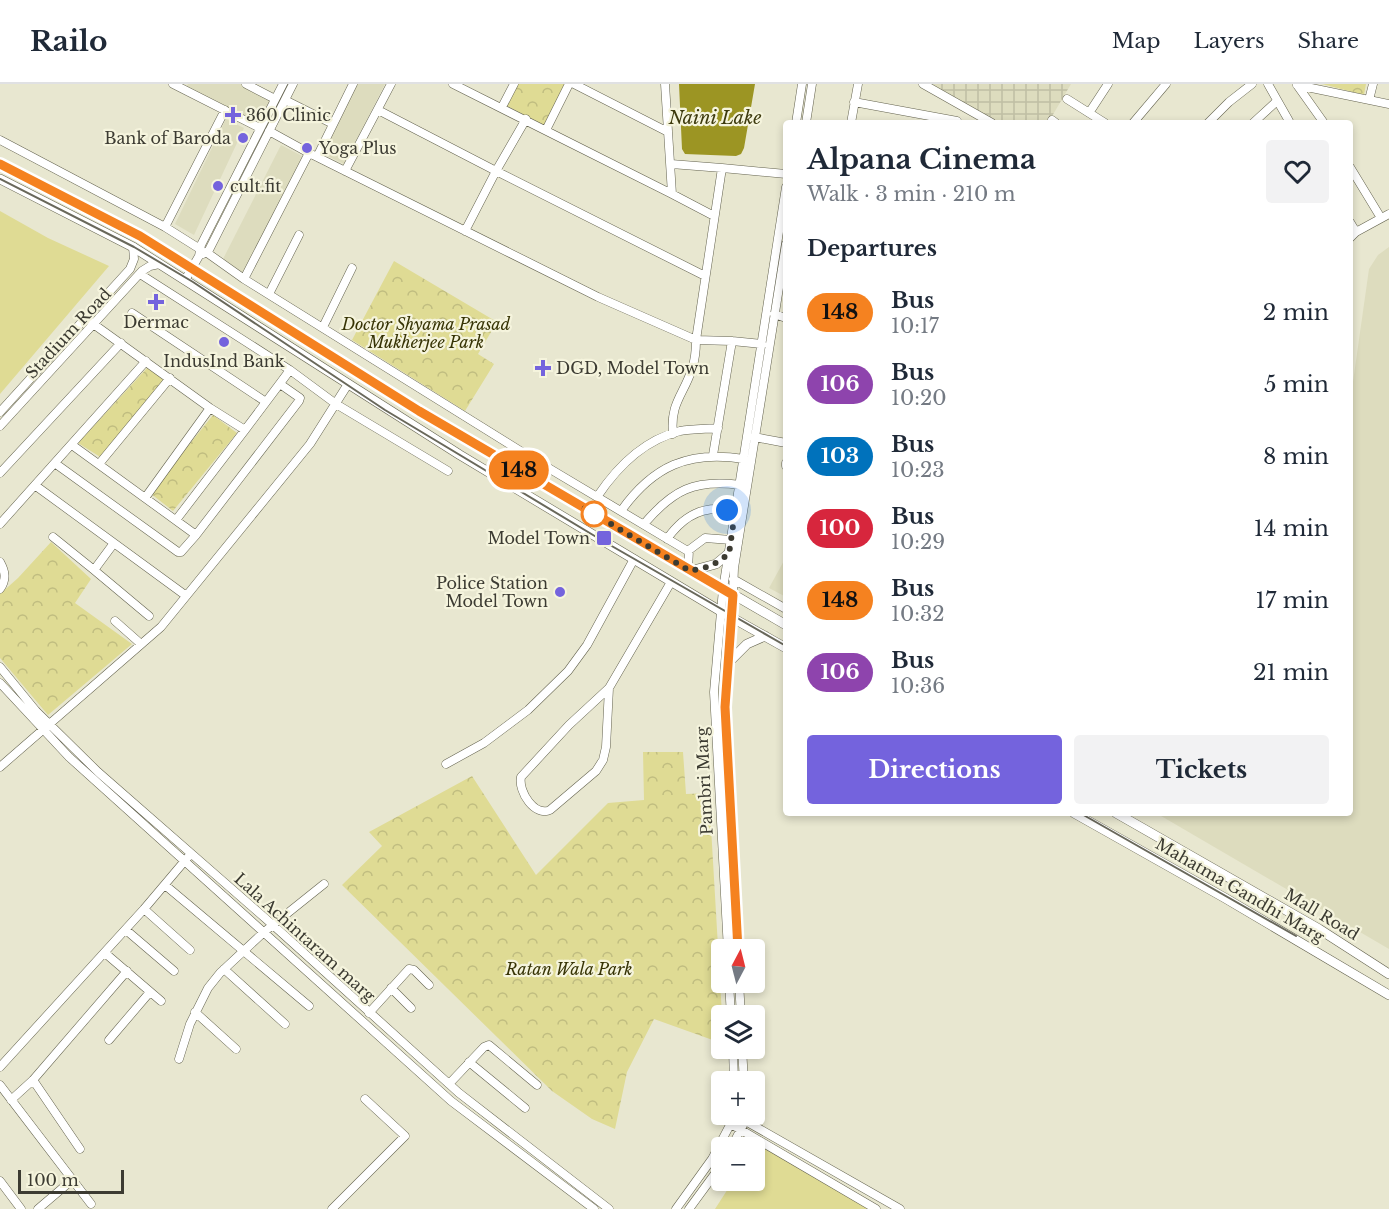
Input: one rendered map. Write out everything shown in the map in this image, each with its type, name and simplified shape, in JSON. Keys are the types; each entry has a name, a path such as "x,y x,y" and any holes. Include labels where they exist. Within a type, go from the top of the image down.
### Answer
{"main road":[{"path":"0,164 140,236 419,411 783,623"},
{"path":"0,179 133,247 460,455 783,646"},
{"path":"689,570 711,566 729,554"},
{"path":"729,662 747,644 765,636"},
{"name":"Mahatma Gandhi Marg","path":"1079,816 1225,898 1389,995"},
{"name":"Mahatma Gandhi Marg","path":"1121,816 1238,882"},
{"name":"Mall Road","path":"1238,882 1319,929 1389,974"},
{"path":"1363,980 1372,963"}],"street":[{"path":"173,84 184,86 260,128"},
{"path":"246,84 275,99"},
{"path":"185,280 201,254 282,84"},
{"path":"201,254 209,250 293,84"},
{"path":"243,279 333,124 353,84"},
{"path":"345,171 391,84"},
{"path":"453,84 546,129 714,216"},
{"path":"502,107 514,84"},
{"path":"546,129 572,84 668,132"},
{"path":"665,84 672,194"},
{"path":"796,120 802,84"},
{"path":"806,120 812,84"},
{"path":"851,120 858,84"},
{"path":"923,84 986,120"},
{"path":"1089,113 1108,84"},
{"path":"1136,120 1166,84"},
{"path":"1211,120 1252,84"},
{"path":"1268,84 1288,120"},
{"path":"1297,84 1317,86 1389,104"},
{"path":"1297,84 1322,120"},
{"path":"1369,100 1373,84"},
{"path":"1066,99 1100,120"},
{"path":"285,100 333,124"},
{"path":"1256,120 1277,101"},
{"path":"854,102 947,120"},
{"path":"958,120 962,106"},
{"path":"165,227 225,110"},
{"path":"378,110 705,276"},
{"path":"465,231 526,119"},
{"path":"269,131 598,297 696,340 762,344"},
{"path":"0,140 165,227 201,254 323,327 520,451 689,550"},
{"path":"671,164 783,174"},
{"path":"673,434 675,404 693,368 722,168"},
{"path":"1353,171 1381,218"},
{"path":"1353,235 1389,214"},
{"path":"269,294 299,235"},
{"name":"Stadium Road","path":"0,412 130,269 134,259 133,247"},
{"name":"Pambri Marg","path":"737,939 725,707 733,579 783,248"},
{"name":"Pambri Marg","path":"727,939 714,714 723,589 762,344 783,248"},
{"name":"Stadium Road","path":"0,426 140,274 150,266 159,264"},
{"path":"323,327 352,268"},
{"path":"140,274 290,370 336,404 448,471"},
{"path":"132,313 266,402"},
{"path":"774,314 783,317"},
{"path":"85,318 210,408 245,430"},
{"path":"713,455 732,341"},
{"path":"0,473 121,343"},
{"path":"0,524 146,361"},
{"path":"176,520 290,370"},
{"path":"99,464 170,378"},
{"path":"56,464 177,552 181,552 299,401 297,396 280,384"},
{"path":"0,767 161,627 310,444 348,384"},
{"path":"145,498 210,408"},
{"path":"597,497 620,466 630,457 673,434 718,428"},
{"path":"754,436 783,442"},
{"path":"72,445 196,535"},
{"path":"621,511 633,494 660,471 676,463 713,455 744,459"},
{"path":"644,524 661,504 681,491 698,484 720,482 740,485"},
{"path":"36,486 185,595"},
{"path":"667,539 676,527 694,513 716,508 735,512"},
{"path":"53,537 149,616"},
{"path":"689,550 705,538 731,540"},
{"path":"94,570 114,543"},
{"path":"689,550 689,570"},
{"path":"446,764 493,736 528,710 568,671 587,645 634,559"},
{"path":"0,561 5,570 5,577 0,588"},
{"path":"733,579 783,607"},
{"path":"609,688 606,747 603,760 596,771 550,810 542,812 536,809 520,787 521,777 609,688 671,582"},
{"path":"115,621 141,644"},
{"name":"Lala Achintaram marg","path":"0,668 2,679 42,731 190,853 449,1083 609,1209"},
{"name":"Lala Achintaram marg","path":"2,679 185,861 451,1101 594,1209"},
{"path":"0,1067 126,930 190,853"},
{"path":"165,885 309,1006"},
{"path":"179,1059 195,1012 208,988 224,969 264,932 324,885"},
{"path":"724,890 734,889"},
{"path":"144,909 190,950"},
{"path":"126,930 174,971"},
{"path":"105,953 161,1001"},
{"path":"224,969 285,1024"},
{"path":"369,1013 409,969 414,970 429,985"},
{"path":"11,1100 33,1080 126,971"},
{"path":"391,988 411,1008"},
{"path":"109,1040 150,992"},
{"path":"195,1012 236,1049"},
{"path":"449,1083 484,1047 489,1045 537,1085"},
{"path":"469,1062 525,1108"},
{"path":"33,1080 80,1149"},
{"path":"0,1085 91,1204"},
{"path":"332,1209 405,1136 365,1099"},
{"path":"676,1209 712,1159 730,1125"},
{"path":"733,1125 876,1209"},
{"path":"737,1137 742,1125"},
{"path":"758,1125 900,1209"},
{"path":"689,1209 711,1179"},
{"path":"38,1209 72,1180"},
{"path":"0,1181 21,1209"}],"shaded area":[{"path":"188,84 240,84 273,98 258,123 186,87"},
{"path":"356,84 385,84 344,164 321,153"},
{"path":"926,84 1071,84 1050,120 991,120"},
{"path":"226,119 244,128 194,235 175,224"},
{"path":"281,145 304,157 243,275 222,261"},
{"path":"1389,247 1389,949 1161,816 1353,816 1353,382 1369,269 1378,255"},
{"path":"783,562 783,595 769,588"}],"green space":[{"path":"516,84 567,84 545,126 505,105"},
{"path":"1322,84 1366,84 1364,95"},
{"path":"0,211 48,238 109,266 0,394"},
{"name":"Doctor Shyama Prasad Mukherjee Park","path":"394,261 497,322 478,354 494,364 465,411 352,340"},
{"path":"148,367 167,383 105,460 78,443"},
{"path":"213,415 237,433 173,511 150,493"},
{"path":"51,542 91,579 75,603 132,644 48,715 0,658 0,594"},
{"name":"Ratan Wala Park","path":"643,752 683,752 686,794 709,793 718,939 711,939 711,993 721,993 721,1005 711,1005 711,1039 654,1019 627,1072 615,1129 592,1119 552,1091 342,885 382,846 369,832 472,776 536,875 608,803 644,800"},
{"path":"765,1144 875,1209 715,1209 727,1191 765,1191"}],"water":[{"name":"Naini Lake","path":"679,84 755,84 741,154 736,156 685,154 682,149"},
{"path":"406,333 411,339 421,340 423,347 405,343 399,334"}],"railway":[{"path":"0,179 134,247 193,282 385,410 603,541 783,644"},
{"path":"1085,816 1296,936"}],"bus line":[{"name":"148","path":"0,164 140,236 419,411 733,595 725,707 737,939"}],"place":[{"name":"360 Clinic","path":"233,115"},
{"name":"Bank of Baroda","path":"243,138"},
{"name":"Yoga Plus","path":"307,148"},
{"name":"cult.fit","path":"218,186"},
{"name":"Dermac","path":"156,302"},
{"name":"IndusInd Bank","path":"224,342"},
{"name":"DGD, Model Town","path":"543,368"},
{"name":"Model Town","path":"604,538"},
{"name":"Police Station Model Town","path":"560,592"}],"route":[{"path":"594,514 584,508 690,571 711,566 729,554 735,512 727,510"}]}
